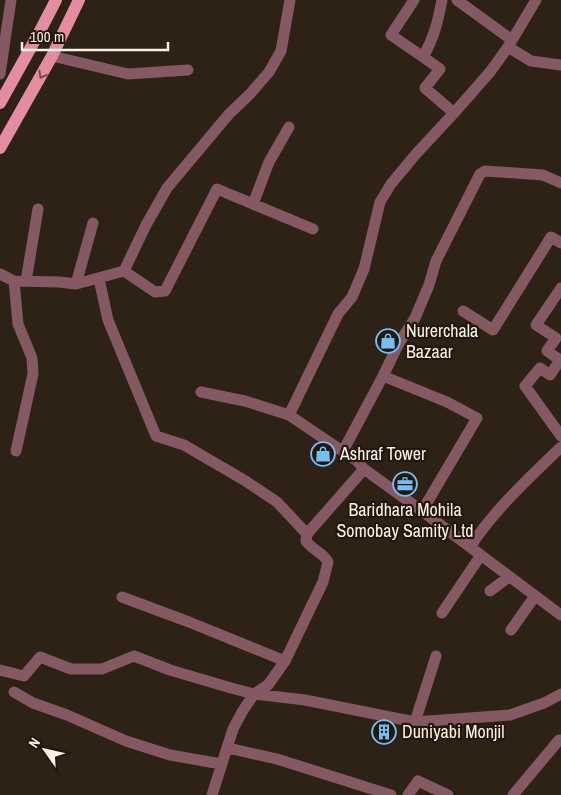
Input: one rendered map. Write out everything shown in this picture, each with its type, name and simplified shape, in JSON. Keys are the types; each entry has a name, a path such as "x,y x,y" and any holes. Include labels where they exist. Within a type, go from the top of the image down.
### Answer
{"main road":[{"path":"0,103 56,0"},
{"path":"0,148 52,56 79,0"}],"street":[{"path":"0,74 11,0"},
{"path":"124,272 167,188 229,114 269,72 281,51 290,0"},
{"path":"414,0 391,35 440,69 426,88 454,113"},
{"path":"423,57 431,44 438,26 442,0"},
{"path":"457,0 531,61 561,65"},
{"path":"289,415 338,314 352,298 364,269 380,202 391,184 454,113 510,43 536,0"},
{"path":"52,56 128,74 188,70"},
{"path":"253,204 269,162 289,127"},
{"path":"343,452 398,345 415,318 429,285 436,260 480,174 485,171 543,175 561,183"},
{"path":"0,274 20,281 76,284 124,272 155,292 165,291 218,190 312,229"},
{"path":"16,451 33,374 32,358 18,324 20,281 38,209"},
{"path":"76,284 93,223"},
{"path":"463,311 493,330 551,237 561,243"},
{"path":"99,279 108,320 156,436 184,444 244,480 277,502 307,534"},
{"path":"561,288 536,325 556,338 547,351 560,360 550,375 540,368 525,386 561,436"},
{"path":"383,376 447,402 477,418 422,511"},
{"path":"201,392 245,401 289,415 343,452 561,615"},
{"path":"470,547 483,527 511,495 561,447"},
{"path":"212,795 233,729 254,694 268,685 285,661 323,582 328,562 326,557 306,541 307,534 364,469"},
{"path":"442,613 481,555"},
{"path":"490,591 509,577"},
{"path":"511,630 535,596"},
{"path":"122,597 285,661"},
{"path":"0,670 24,676 40,657 71,669 102,669 134,656 192,677 254,694 285,697 415,722 510,715 544,704 561,694"},
{"path":"415,722 436,656"},
{"path":"14,692 126,741 170,755 221,764"},
{"path":"513,795 559,740 561,740"},
{"path":"228,748 277,759 391,795"},
{"path":"408,795 418,781 448,795"}],"place":[{"name":"Nurerchala Bazaar","path":"388,341"},
{"name":"Ashraf Tower","path":"323,454"},
{"name":"Baridhara Mohila Somobay Samity Ltd","path":"405,484"},
{"name":"Duniyabi Monjil","path":"384,732"}]}
